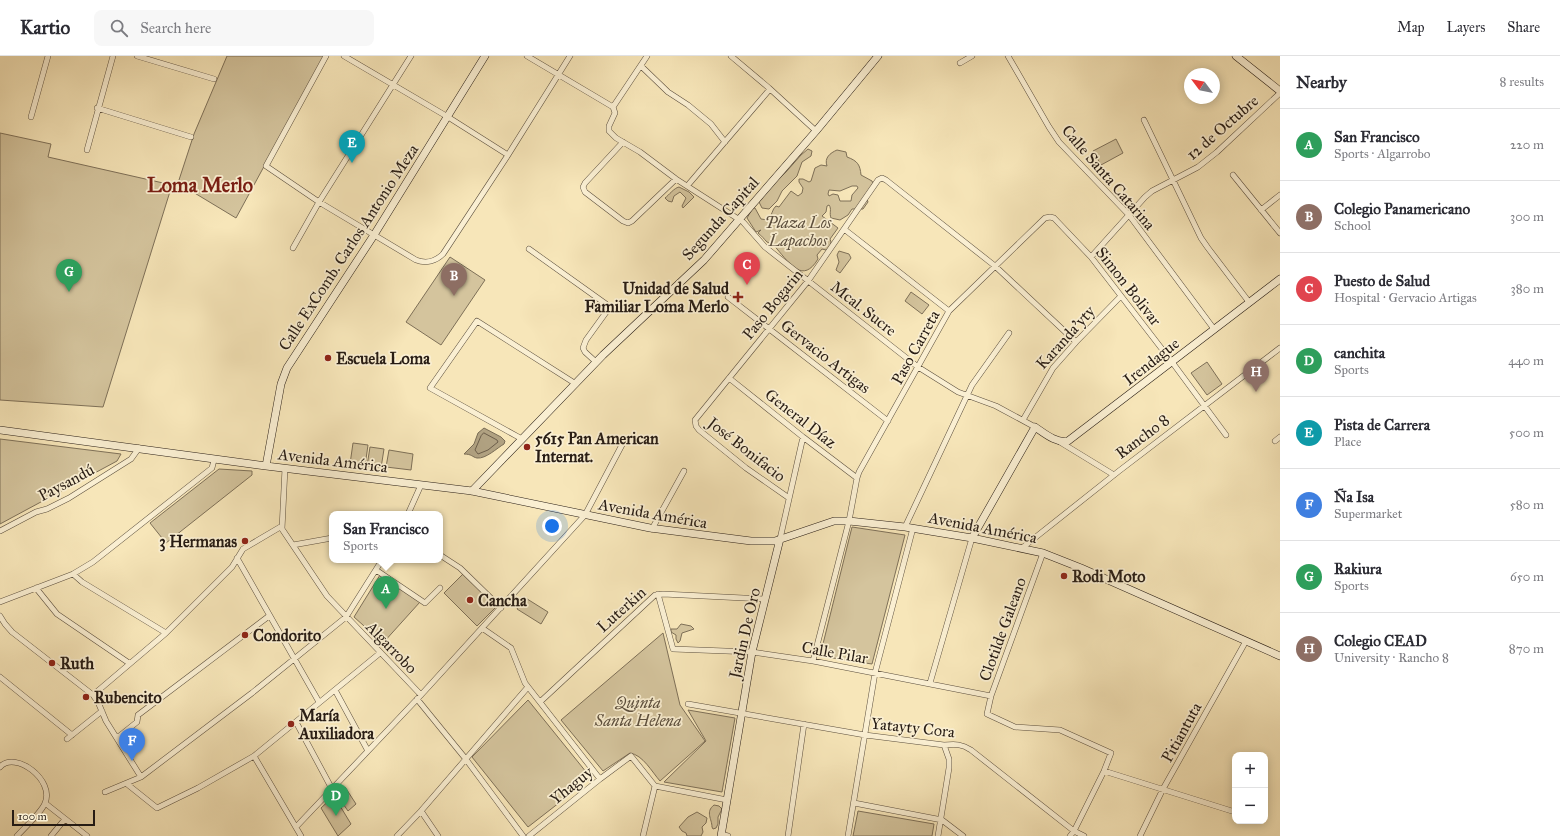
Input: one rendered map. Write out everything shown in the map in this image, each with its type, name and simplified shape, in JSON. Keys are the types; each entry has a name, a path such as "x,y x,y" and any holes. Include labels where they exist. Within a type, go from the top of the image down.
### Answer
{"street":[{"path":"31,117 48,56"},
{"path":"87,150 97,108 113,56"},
{"path":"137,56 214,79"},
{"path":"326,56 266,166 319,202 419,262 428,262 443,254 508,155 570,56"},
{"path":"344,56 448,117 508,155"},
{"path":"293,248 319,202 411,56"},
{"name":"Calle ExComb. Carlos Antonio Meza","path":"266,466 278,395 283,376 374,235 486,56"},
{"path":"527,56 558,76 613,107 647,56"},
{"path":"731,56 816,131"},
{"name":"Segunda Capital","path":"472,491 596,362 704,260 816,131 878,56"},
{"path":"960,63 972,56"},
{"name":"Calle Santa Catarina","path":"1008,56 1049,127 1060,142 1129,215 1214,329"},
{"path":"1236,56 1280,92"},
{"path":"641,66 668,92 688,105 711,124 725,142"},
{"path":"688,185 770,89"},
{"name":"12 de Octubre","path":"1091,257 1145,197 1152,191 1198,167 1218,152 1280,92"},
{"name":"Mcal. Sucre","path":"613,107 615,113 609,126 609,131 623,142 646,156 676,179 688,185 739,220 765,247 918,367 952,389 996,406 1035,427"},
{"path":"97,108 191,137"},
{"path":"1144,120 1208,248 1249,302"},
{"path":"623,142 585,182 583,187 585,192 623,221 628,223 632,222 676,179"},
{"path":"1233,175 1280,233"},
{"name":"Paso Bogarin","path":"697,417 808,281 874,184 882,178 995,266"},
{"path":"1261,210 1280,195"},
{"name":"Paso Carreta","path":"813,661 849,521 857,478 949,312 1042,221 1050,217"},
{"name":"Simon Bolivar","path":"1050,217 1057,221 1091,257 1226,435"},
{"path":"844,229 949,312"},
{"path":"529,249 606,304 607,311 586,340 583,348 585,352 596,362"},
{"path":"995,266 1076,342"},
{"name":"Irendague","path":"1058,441 1064,442 1075,436 1249,302 1280,280"},
{"name":"Karanda'yty","path":"1023,420 1047,376 1076,342 1122,296"},
{"name":"Gervacio Artigas","path":"728,297 888,421"},
{"path":"522,439 430,388 476,320 576,384"},
{"path":"905,527 972,385 1009,333"},
{"name":"Rancho 8","path":"1022,548 1114,475 1280,348"},
{"name":"General Díaz","path":"729,378 857,478"},
{"name":"José Bonifacio","path":"697,417 695,423 699,430 746,468 789,498"},
{"path":"930,683 972,538 1035,427 1114,475"},
{"name":"Avenida América","path":"0,430 139,448 214,460 472,491 652,529 751,541 769,542 834,521 849,521 905,527 972,538 1043,553 1088,571 1280,656"},
{"name":"Jardin De Oro","path":"723,835 727,800 752,652 803,437"},
{"path":"296,827 419,697 585,515 623,443"},
{"name":"Paysandú","path":"0,531 36,512 47,509 69,498 130,459 139,448"},
{"path":"0,602 73,574 93,562 212,468 214,460"},
{"path":"93,695 166,633 232,567 243,549 282,526 285,468"},
{"path":"652,529 684,471"},
{"path":"409,511 421,484"},
{"name":"Algarrobo","path":"282,526 292,545 320,585 346,617 419,697 523,836"},
{"path":"848,836 875,673 913,528"},
{"path":"292,545 329,539"},
{"name":"Clotilde Galeano","path":"1043,553 991,696 987,714 1015,727 1060,730 1111,754 1104,771"},
{"path":"443,557 460,568 501,608"},
{"path":"237,558 319,702"},
{"path":"105,792 141,777 252,693 346,617 380,563"},
{"path":"376,570 425,603 440,588"},
{"path":"73,574 82,582 166,633"},
{"path":"36,588 57,614 129,663"},
{"name":"Calle Pilar","path":"658,594 673,649 752,652 813,661 991,696"},
{"name":"Luterkin","path":"540,702 648,600 658,594 765,599"},
{"path":"0,616 12,632 93,695 102,710 106,721 141,777"},
{"path":"117,738 137,722 138,716 269,616"},
{"path":"482,628 511,648 525,683 600,779"},
{"name":"Pitiantuta","path":"1140,836 1164,789 1246,641"},
{"path":"127,784 157,808 198,788 254,756 380,653"},
{"path":"0,677 72,735"},
{"path":"397,836 421,811 528,687"},
{"path":"335,690 368,751"},
{"name":"Yatayty Cora","path":"688,704 865,735 944,745 957,744 966,747 1072,834 1084,836"},
{"path":"67,739 102,710"},
{"path":"296,722 332,789"},
{"path":"788,836 804,724"},
{"path":"938,836 942,820 949,768 949,759 944,745"},
{"path":"254,756 301,836"},
{"name":"Yhaguy","path":"529,836 631,756 655,786"},
{"path":"0,767 5,762 25,765 29,767 44,783 46,794 45,803 17,836"},
{"path":"1072,834 1104,771 1232,811"},
{"path":"643,836 655,786 727,800"},
{"path":"45,803 87,836"},
{"path":"854,803 942,820 963,836"},
{"path":"421,811 438,836"},
{"path":"51,836 65,819"}],"green space":[{"path":"227,56 324,56 236,218 178,183 194,134"},
{"path":"0,133 51,144 48,157 172,185 103,407 0,400"},
{"path":"1116,139 1123,153 1101,165 1093,151"},
{"path":"808,149 812,151 811,156 802,162 797,176 782,191 777,201 769,209 762,208 759,202 773,184"},
{"name":"Plaza Los Lapachos","path":"837,150 846,152 847,157 854,160 858,164 861,175 872,181 873,183 866,196 868,202 863,209 852,209 848,215 840,220 831,218 830,207 829,205 827,206 826,212 822,216 838,228 830,239 830,247 826,250 822,249 817,255 818,259 812,266 807,270 802,271 792,265 775,246 767,242 758,233 761,230 756,232 747,218 753,208 755,208 761,219 768,220 775,207 779,207 791,191 798,196 802,193 803,188 799,182 799,179 809,182 811,181 815,168 821,165 827,166 827,158 830,154","holes":["852,186 857,186 858,188 852,195 851,201 840,201 838,195 833,194 829,196 828,194 829,190 840,191"]},
{"path":"679,187 689,192 694,197 683,208 682,206 686,198 680,192 674,196 672,202 665,198 673,190"},
{"path":"839,251 849,254 851,258 840,273 836,270 839,262 837,255"},
{"path":"450,257 485,280 441,345 406,322"},
{"path":"911,292 929,305 922,314 905,301"},
{"path":"1207,362 1222,384 1207,395 1191,373"},
{"path":"0,439 121,454 117,461 0,524"},
{"path":"353,443 368,445 365,466 350,464"},
{"path":"370,447 384,449 381,468 367,466"},
{"path":"389,450 413,454 411,470 386,467"},
{"path":"219,469 252,471 252,475 166,543 150,523"},
{"path":"852,527 905,535 872,664 820,656"},
{"name":"Cancha","path":"463,574 496,607 477,626 444,593"},
{"path":"380,575 420,602 383,643 354,617"},
{"path":"524,597 548,612 541,624 517,609"},
{"path":"681,624 691,626 694,629 682,633 678,643 676,635 671,632 671,629 677,629"},
{"name":"Quinta Santa Helena","path":"663,633 680,705 705,741 660,781 643,760 635,754 630,753 603,771 561,720"},
{"path":"528,700 591,778 528,827 472,757"},
{"path":"688,710 735,718 722,792 664,782 706,741"},
{"path":"345,787 356,804 348,811 337,795"},
{"path":"334,796 351,824 338,836 321,808"},
{"path":"714,805 719,806 722,809 718,817 718,824 716,828 713,829 709,813"},
{"path":"858,811 934,824 932,836 853,836"},
{"path":"697,812 707,818 706,823 702,827 703,832 701,836 687,836 686,833 679,827 688,817"}],"water":[{"path":"484,428 501,437 505,441 504,444 488,455 480,458 469,454 464,454 474,444 478,433"}],"place":[{"name":"Pista de Carrera","path":"352,163"},
{"name":"Puesto de Salud","path":"747,285"},
{"name":"Rakiura","path":"69,292"},
{"name":"Colegio Panamericano","path":"454,296"},
{"name":"Unidad de Salud Familiar Loma Merlo","path":"738,297"},
{"name":"Escuela Loma","path":"328,358"},
{"name":"Colegio CEAD","path":"1256,392"},
{"name":"5615 Pan American Internat.","path":"527,447"},
{"name":"3 Hermanas","path":"245,541"},
{"name":"Rodi Moto","path":"1064,576"},
{"name":"Cancha","path":"470,600"},
{"name":"San Francisco","path":"386,609"},
{"name":"Condorito","path":"245,635"},
{"name":"Ruth","path":"52,663"},
{"name":"Rubencito","path":"86,697"},
{"name":"María Auxiliadora","path":"291,724"},
{"name":"Ña Isa","path":"132,761"},
{"name":"canchita","path":"336,816"}],"district":[{"name":"Loma Merlo","path":"200,185"}]}
